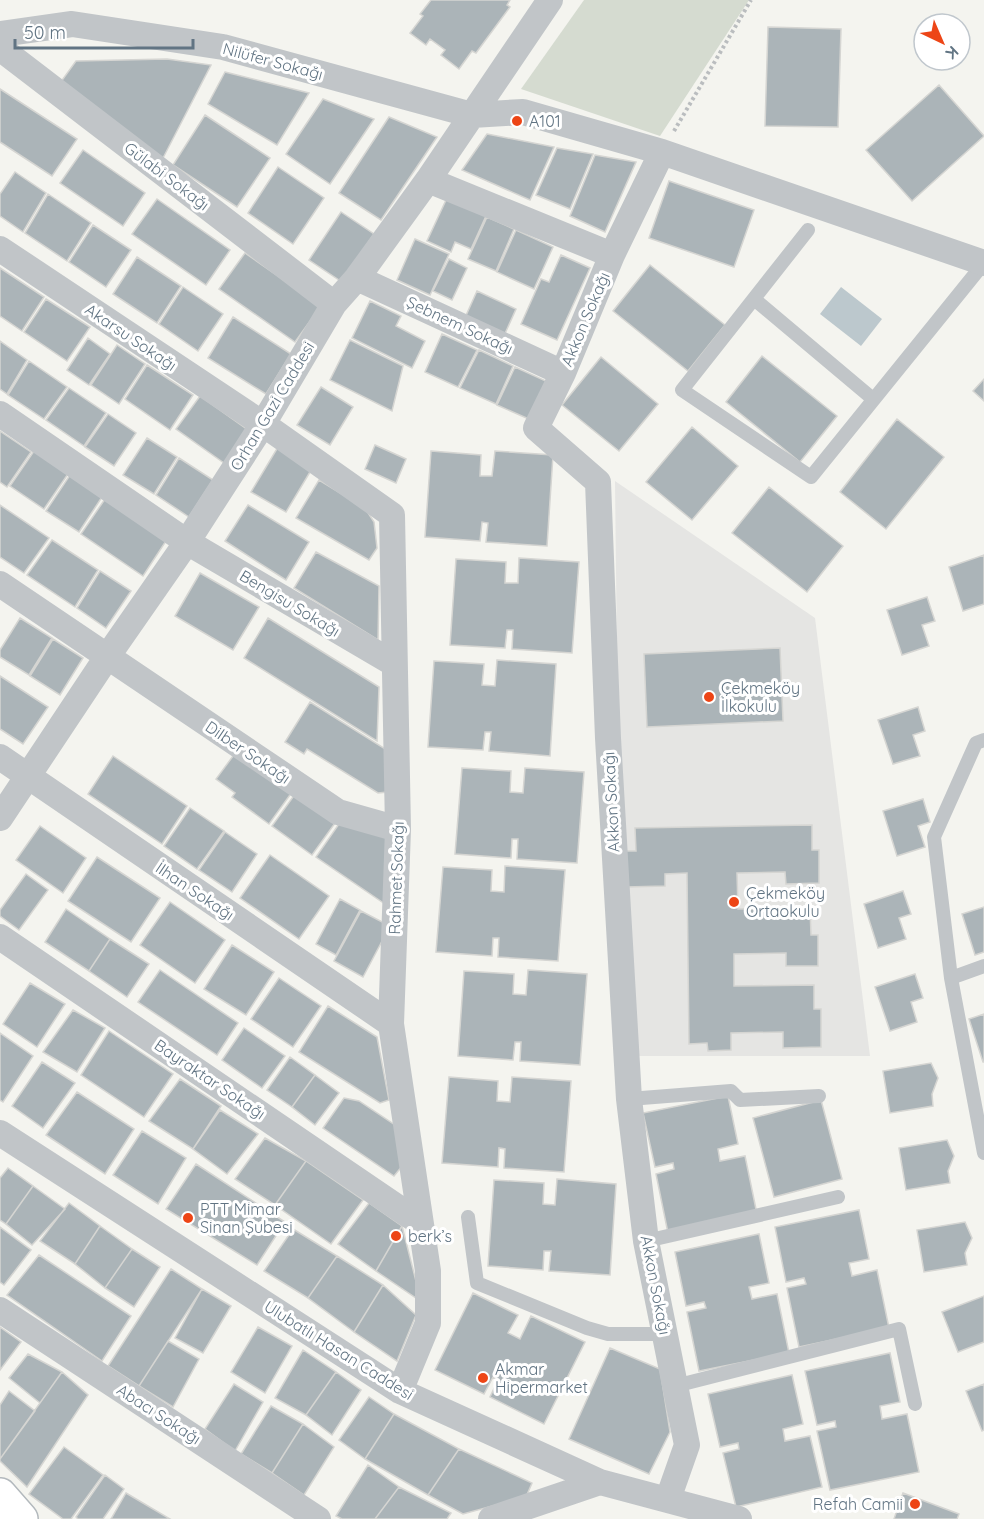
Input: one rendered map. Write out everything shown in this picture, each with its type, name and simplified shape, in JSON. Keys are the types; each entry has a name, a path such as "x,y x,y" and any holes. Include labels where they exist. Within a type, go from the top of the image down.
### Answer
{"street":[{"name":"Orhan Gazi Caddesi","path":"0,818 187,542 263,424 333,304 357,278 428,180 550,0"},
{"name":"Nilüfer Sokağı","path":"0,34 72,24 223,47 472,115 523,112 662,152 984,263"},
{"name":"Gülabi Sokağı","path":"0,48 333,304"},
{"name":"Akkon Sokağı","path":"662,152 612,255 563,373 536,428 598,482 608,738 629,1099 646,1241 687,1445 668,1499"},
{"path":"428,180 612,255"},
{"name":"Akarsu Sokağı","path":"0,249 263,424"},
{"name":"Şebnem Sokağı","path":"357,278 563,373"},
{"name":"Bengisu Sokağı","path":"0,414 187,542 393,663"},
{"name":"Rahmet Sokağı","path":"263,424 392,515 393,663 398,829 391,1024 428,1272 428,1323 399,1391"},
{"name":"Dilber Sokağı","path":"0,584 338,812 398,829"},
{"name":"İlhan Sokağı","path":"0,757 391,1024"},
{"name":"Bayraktar Sokağı","path":"0,937 419,1222"},
{"name":"Ulubatlı Hasan Caddesi","path":"0,1133 399,1391 600,1482 739,1519"},
{"name":"Abacı Sokağı","path":"0,1310 318,1519"},
{"path":"491,1519 600,1482"},
{"path":"0,1495 21,1519"}],"lane":[{"path":"808,230 682,390 812,477 984,263"},
{"path":"754,299 873,399"},
{"path":"984,740 976,743 934,837 951,978 984,1153"},
{"path":"951,978 984,966"},
{"path":"629,1099 731,1090 740,1100 819,1096"},
{"path":"646,1241 838,1197"},
{"path":"468,1217 477,1283 586,1328 608,1334 665,1334"},
{"path":"675,1386 899,1329 915,1404"}],"path":[{"path":"662,152 752,0"}],"shaded area":[{"path":"584,0 749,0 660,136 521,89"},
{"path":"841,287 882,319 861,346 820,314"},
{"name":"Çekmeköy Ortaokulu","path":"615,481 815,618 870,1056 617,1056 618,748"}],"building":[{"path":"431,0 510,0 507,5 510,7 476,53 472,51 459,69 441,55 445,50 430,39 426,45 410,33 423,16 420,14"},
{"path":"768,27 841,29 838,127 765,126"},
{"path":"167,59 211,65 163,158 60,83 76,61"},
{"path":"225,72 309,93 277,145 208,104"},
{"path":"939,85 984,136 912,201 866,150"},
{"path":"0,89 77,139 52,176 0,142"},
{"path":"323,99 374,119 330,184 286,154"},
{"path":"205,115 270,158 237,207 173,165"},
{"path":"389,117 437,137 381,220 339,193"},
{"path":"487,134 554,147 530,200 462,170"},
{"path":"557,148 593,154 570,209 536,195"},
{"path":"83,150 145,193 123,226 60,183"},
{"path":"595,155 636,162 605,232 570,216"},
{"path":"278,167 324,198 293,244 248,213"},
{"path":"15,172 46,193 23,232 0,216 0,194"},
{"path":"669,181 754,210 734,267 649,238"},
{"path":"48,194 91,223 67,261 25,233"},
{"path":"447,198 486,216 471,249 455,242 451,252 427,241"},
{"path":"157,199 230,250 206,285 132,234"},
{"path":"341,212 374,234 342,282 309,260"},
{"path":"487,217 514,229 496,271 468,259"},
{"path":"93,225 131,250 106,287 69,262"},
{"path":"516,230 553,247 534,289 497,272"},
{"path":"415,239 449,254 430,295 397,280"},
{"path":"245,253 321,306 295,342 219,289"},
{"path":"561,255 590,268 557,340 521,324 541,279 549,282"},
{"path":"137,257 181,286 157,323 113,294"},
{"path":"449,259 467,268 452,300 433,291"},
{"path":"650,265 725,325 688,371 613,311"},
{"path":"0,268 44,297 22,331 0,316"},
{"path":"183,287 223,314 198,351 159,324"},
{"path":"477,291 516,309 503,338 464,320"},
{"path":"46,299 90,327 67,361 24,332"},
{"path":"370,301 401,316 396,326 425,341 412,368 352,338"},
{"path":"233,317 291,354 266,394 208,358"},
{"path":"442,334 477,350 458,387 425,372"},
{"path":"88,338 110,354 89,385 67,370"},
{"path":"350,340 403,366 392,411 330,380"},
{"path":"0,341 27,360 7,394 0,389"},
{"path":"117,345 145,364 119,404 91,385"},
{"path":"479,350 513,366 496,404 460,388"},
{"path":"762,356 837,416 800,462 726,402"},
{"path":"601,357 658,404 619,451 562,405"},
{"path":"29,361 67,387 44,419 8,395"},
{"path":"147,365 193,395 170,430 125,399"},
{"path":"515,367 548,382 531,420 497,405"},
{"path":"984,379 984,401 973,391"},
{"path":"321,387 353,407 330,445 297,425"},
{"path":"69,388 106,413 84,446 46,420"},
{"path":"200,396 248,430 224,463 176,429"},
{"path":"108,414 136,433 114,466 85,447"},
{"path":"897,419 944,457 886,529 840,492"},
{"path":"692,427 738,466 692,520 646,482"},
{"path":"0,431 31,452 7,487 0,482"},
{"path":"147,438 177,457 154,494 123,475"},
{"path":"375,445 406,459 396,483 365,469"},
{"path":"278,447 313,467 286,512 251,492"},
{"path":"34,451 68,474 44,509 10,486"},
{"path":"431,451 481,455 480,476 492,476 495,451 553,455 547,546 486,542 488,523 482,522 480,541 425,537"},
{"path":"179,458 213,480 189,517 156,495"},
{"path":"70,475 102,497 79,532 46,511"},
{"path":"319,480 365,508 374,522 377,548 369,560 296,518"},
{"path":"769,487 843,546 807,592 732,533"},
{"path":"105,499 166,541 143,576 81,534"},
{"path":"0,505 49,538 24,573 0,557"},
{"path":"248,505 309,542 286,580 225,541"},
{"path":"52,540 98,570 75,607 27,575"},
{"path":"316,552 379,586 378,640 294,588"},
{"path":"984,555 984,604 963,611 949,567"},
{"path":"519,558 579,562 572,653 512,649 513,630 507,630 505,648 450,645 456,559 506,562 505,583 518,583"},
{"path":"100,571 131,591 106,628 77,608"},
{"path":"200,573 259,607 233,650 175,616"},
{"path":"927,597 935,621 922,625 929,646 902,655 887,610"},
{"path":"20,618 52,638 29,675 0,657 0,650"},
{"path":"268,618 379,687 377,741 244,658"},
{"path":"53,639 83,658 60,695 30,676"},
{"path":"780,648 783,721 647,727 644,654"},
{"path":"497,660 556,664 550,756 489,751 491,732 485,732 483,750 428,747 434,661 484,664 482,685 495,686"},
{"path":"0,676 48,707 23,744 0,729"},
{"path":"310,702 395,755 388,792 378,793 307,749 304,754 285,742"},
{"path":"918,707 925,731 913,735 920,756 893,764 878,720"},
{"path":"239,748 295,788 269,824 232,797 235,793 216,779"},
{"path":"113,756 187,806 162,844 88,794"},
{"path":"462,768 511,771 510,792 523,793 525,768 584,772 577,863 517,859 518,839 512,839 511,858 455,854"},
{"path":"298,790 338,819 312,855 272,826"},
{"path":"923,799 930,822 918,826 925,847 897,856 883,811"},
{"path":"190,808 224,831 197,869 164,846"},
{"path":"341,821 395,830 385,904 316,857"},
{"path":"812,825 812,850 819,850 819,883 786,884 785,872 737,873 738,909 810,908 811,935 818,935 818,966 786,966 786,953 734,954 734,986 814,985 814,1009 821,1009 821,1047 783,1048 783,1032 731,1033 731,1050 708,1051 707,1043 689,1044 687,873 665,874 665,886 625,887 624,851 636,851 635,828"},
{"path":"40,826 86,858 63,893 16,860"},
{"path":"225,832 257,854 232,892 199,870"},
{"path":"270,855 329,896 299,939 240,898"},
{"path":"97,857 160,898 131,942 68,901"},
{"path":"505,866 565,870 558,961 498,957 499,938 493,938 492,956 436,952 443,867 492,870 491,891 504,892"},
{"path":"26,874 48,890 19,930 0,916 0,910"},
{"path":"903,891 911,914 899,918 906,939 878,948 864,904"},
{"path":"340,899 360,910 336,955 316,944"},
{"path":"170,902 225,940 195,983 140,945"},
{"path":"984,907 984,952 975,955 962,914"},
{"path":"66,909 110,939 89,971 45,942"},
{"path":"361,911 390,926 363,977 334,961"},
{"path":"110,939 149,964 127,997 89,971"},
{"path":"232,945 274,972 246,1015 204,989"},
{"path":"160,970 238,1023 217,1055 138,1002"},
{"path":"528,970 587,974 580,1065 520,1061 521,1042 515,1042 513,1060 458,1056 464,971 514,974 513,994 526,995"},
{"path":"915,974 923,998 911,1002 917,1022 890,1031 875,987"},
{"path":"279,978 321,1006 293,1047 251,1019"},
{"path":"30,983 65,1004 37,1047 3,1024"},
{"path":"328,1006 377,1037 389,1100 380,1103 299,1052"},
{"path":"73,1010 105,1028 77,1072 43,1052"},
{"path":"984,1014 984,1062 983,1062 969,1019"},
{"path":"244,1028 285,1056 262,1088 222,1060"},
{"path":"109,1031 173,1074 144,1117 81,1075"},
{"path":"0,1033 33,1056 3,1102 0,1100"},
{"path":"290,1057 315,1075 292,1107 267,1090"},
{"path":"42,1062 75,1083 43,1128 12,1106"},
{"path":"931,1063 938,1078 932,1094 933,1106 890,1113 883,1071"},
{"path":"315,1075 339,1093 315,1125 292,1107"},
{"path":"449,1077 498,1081 497,1101 510,1102 512,1077 571,1081 564,1172 504,1168 505,1149 499,1148 498,1167 442,1163"},
{"path":"180,1079 221,1106 193,1149 149,1121"},
{"path":"77,1092 134,1129 105,1174 46,1135"},
{"path":"728,1096 738,1144 718,1149 720,1161 745,1156 757,1214 668,1233 656,1174 674,1169 673,1163 655,1167 643,1113"},
{"path":"344,1098 359,1101 395,1125 403,1165 394,1176 323,1128"},
{"path":"821,1100 842,1179 774,1197 753,1118"},
{"path":"220,1110 258,1134 227,1174 193,1149"},
{"path":"142,1131 186,1158 158,1204 113,1175"},
{"path":"265,1138 306,1161 275,1205 235,1179"},
{"path":"947,1140 954,1156 948,1171 950,1183 906,1190 899,1148"},
{"path":"306,1161 363,1200 331,1244 275,1205"},
{"path":"196,1164 285,1222 257,1265 166,1209"},
{"path":"8,1168 33,1186 6,1224 0,1220 0,1178"},
{"path":"557,1179 616,1184 610,1275 549,1271 551,1251 544,1251 543,1270 488,1266 494,1180 544,1183 543,1204 555,1205"},
{"path":"33,1186 65,1209 32,1245 6,1224"},
{"path":"69,1203 100,1226 75,1264 40,1241"},
{"path":"369,1203 402,1226 376,1271 338,1244"},
{"path":"859,1210 869,1259 849,1263 852,1276 877,1270 889,1328 799,1347 787,1288 806,1284 804,1278 786,1282 775,1227"},
{"path":"965,1222 972,1238 965,1253 967,1265 924,1272 917,1230"},
{"path":"100,1226 132,1249 105,1288 75,1264"},
{"path":"402,1226 418,1289 416,1298 376,1271"},
{"path":"0,1227 31,1250 4,1285 0,1282"},
{"path":"293,1229 337,1256 308,1298 264,1271"},
{"path":"759,1234 769,1283 749,1287 752,1299 777,1294 789,1353 699,1371 687,1312 706,1308 704,1302 686,1306 675,1252"},
{"path":"132,1249 160,1267 134,1307 105,1288"},
{"path":"39,1255 131,1316 102,1361 7,1295"},
{"path":"337,1256 383,1285 354,1332 308,1298"},
{"path":"171,1269 202,1289 139,1386 108,1366"},
{"path":"383,1285 416,1315 397,1361 354,1332"},
{"path":"202,1289 231,1306 203,1353 175,1338"},
{"path":"473,1293 518,1315 508,1333 520,1339 531,1316 585,1342 544,1424 490,1397 498,1380 493,1377 484,1394 435,1370"},
{"path":"984,1296 984,1342 958,1352 942,1312"},
{"path":"0,1327 21,1342 0,1370"},
{"path":"258,1327 292,1346 265,1393 231,1372"},
{"path":"168,1341 199,1359 173,1407 139,1386"},
{"path":"610,1348 660,1369 670,1432 649,1474 569,1439"},
{"path":"303,1350 336,1372 306,1415 275,1398"},
{"path":"890,1353 900,1402 880,1406 882,1419 907,1414 919,1472 830,1490 817,1431 836,1427 835,1421 817,1425 805,1371"},
{"path":"28,1354 62,1372 40,1403 9,1378"},
{"path":"62,1372 88,1395 27,1487 0,1459"},
{"path":"336,1372 361,1390 332,1435 306,1415"},
{"path":"792,1375 803,1424 783,1429 785,1441 810,1436 822,1487 736,1507 723,1453 739,1449 738,1443 720,1447 708,1394"},
{"path":"234,1384 263,1402 235,1451 205,1429"},
{"path":"984,1384 984,1430 982,1431 966,1391"},
{"path":"9,1391 35,1411 0,1459 0,1405"},
{"path":"369,1397 394,1414 365,1459 339,1440"},
{"path":"271,1406 303,1424 272,1473 241,1454"},
{"path":"394,1414 459,1449 428,1495 365,1459"},
{"path":"303,1424 334,1447 304,1495 272,1473"},
{"path":"64,1447 103,1475 71,1519 63,1519 29,1494"},
{"path":"459,1449 532,1483 526,1497 463,1514 428,1495"},
{"path":"368,1465 399,1487 375,1519 342,1519 336,1516"},
{"path":"105,1475 124,1489 103,1519 78,1519 76,1517"},
{"path":"399,1487 451,1513 447,1519 375,1519"},
{"path":"126,1493 170,1519 111,1519"},
{"name":"Refah Camii","path":"903,1493 959,1514 957,1519 894,1519"}],"place":[{"name":"A101","path":"517,121"},
{"name":"Çekmeköy İlkokulu","path":"709,697"},
{"name":"Çekmeköy Ortaokulu","path":"734,902"},
{"name":"PTT Mimar Sinan Şubesi","path":"188,1218"},
{"name":"berk’s","path":"396,1236"},
{"name":"Akmar Hipermarket","path":"483,1378"},
{"name":"Refah Camii","path":"915,1504"}]}
